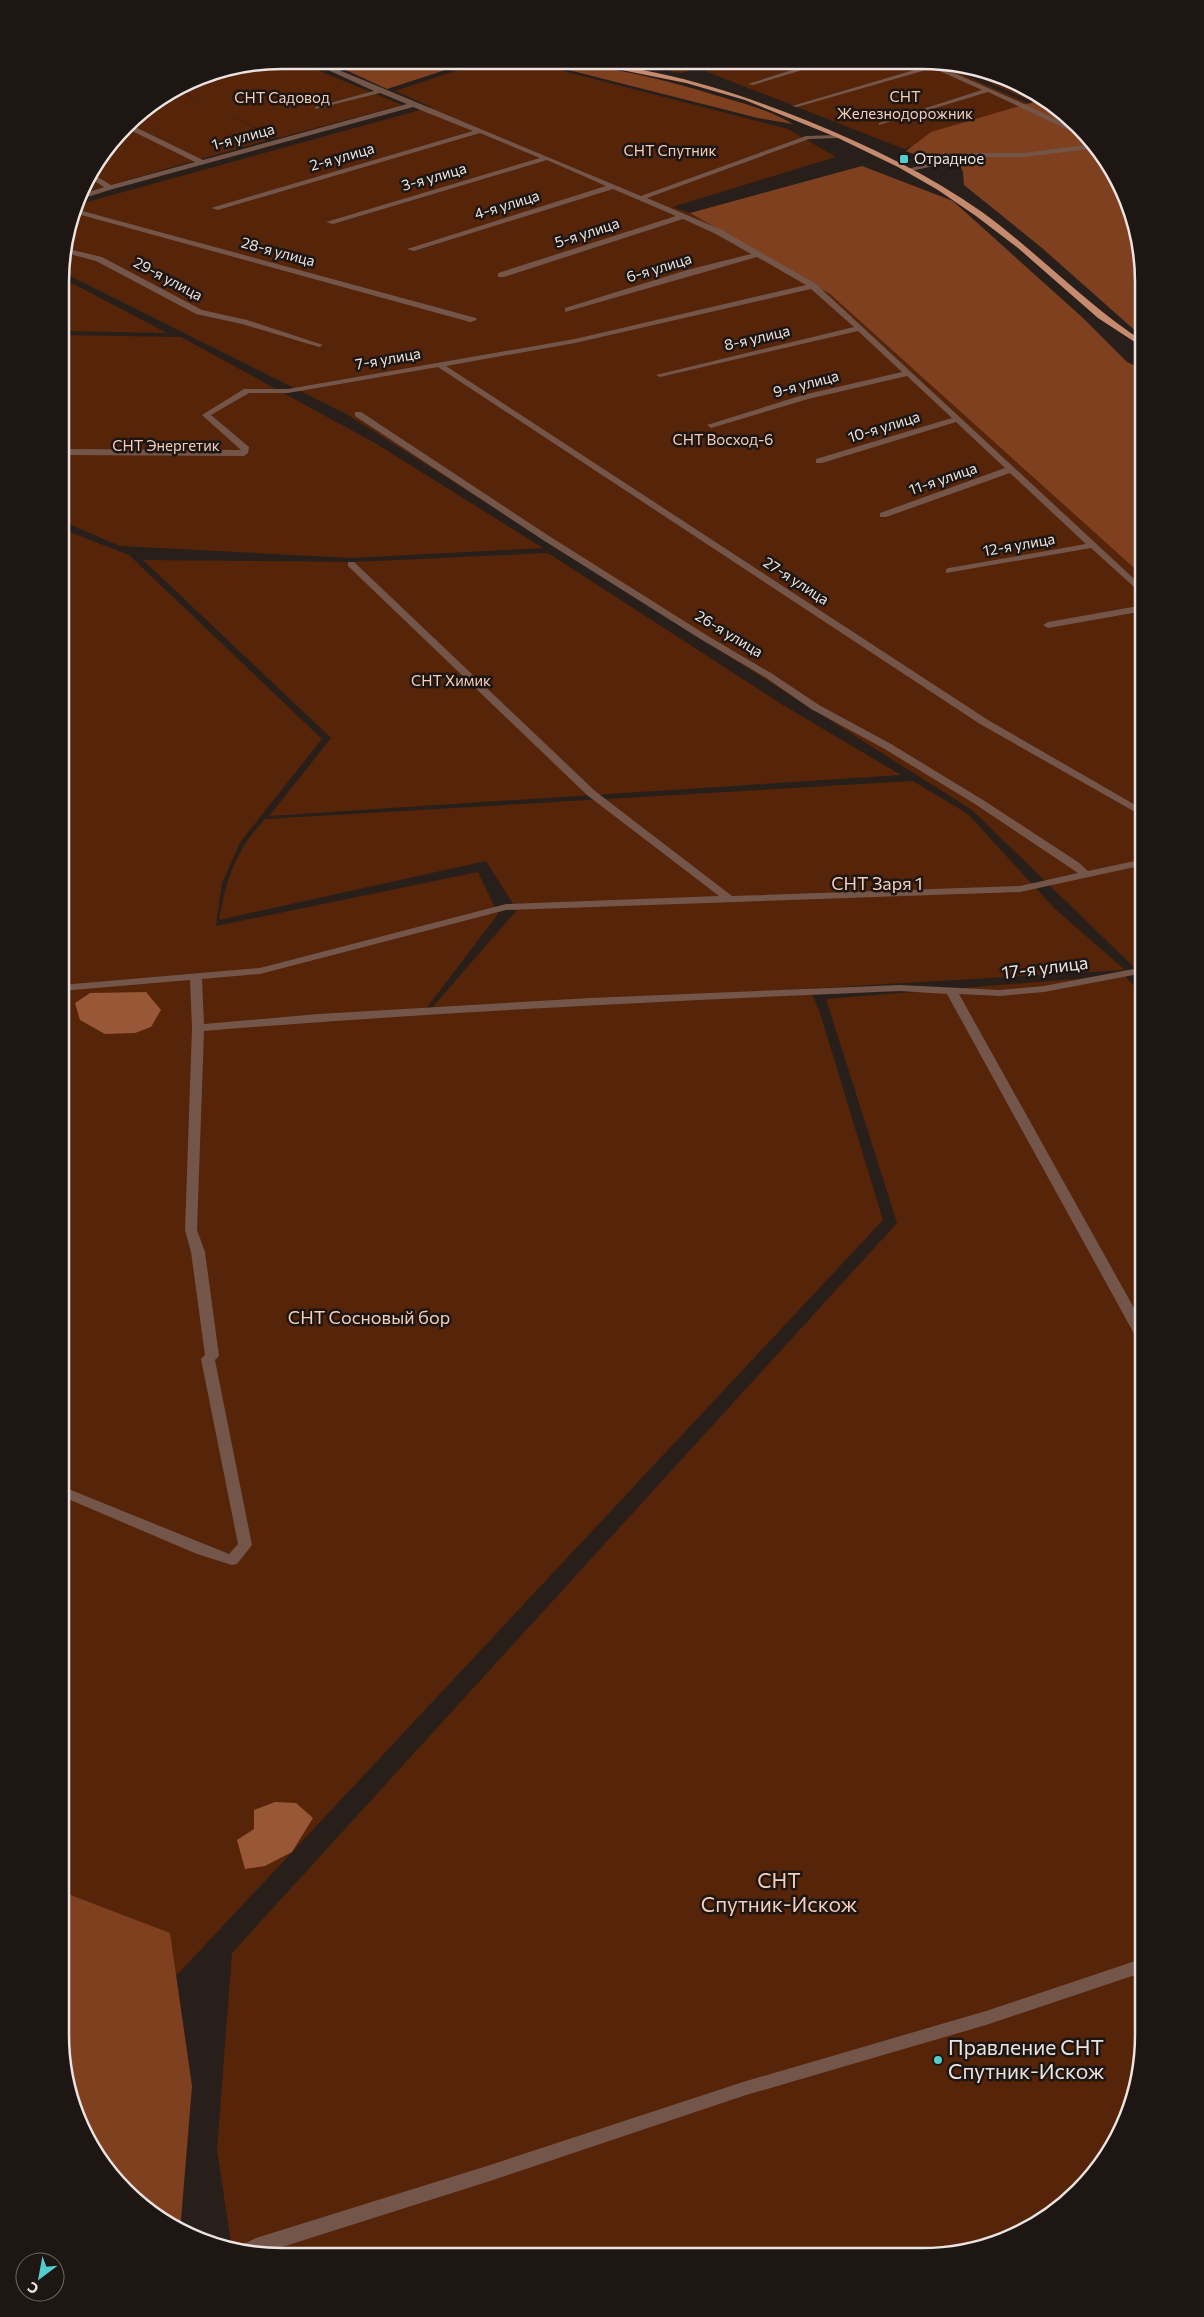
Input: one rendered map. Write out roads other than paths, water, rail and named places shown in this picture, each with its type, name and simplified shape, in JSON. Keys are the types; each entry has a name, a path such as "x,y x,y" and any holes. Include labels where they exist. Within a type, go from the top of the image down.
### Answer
{"main road":[{"path":"623,69 656,75 748,99 838,136 911,169 965,203 1026,249 1120,331 1135,340"}],"street":[{"path":"330,69 719,232 813,286 1135,585"},
{"path":"751,84 802,69"},
{"path":"796,106 919,69"},
{"path":"943,70 1071,129"},
{"path":"881,124 988,90"},
{"path":"317,108 381,91"},
{"name":"1-я улица","path":"88,195 415,104"},
{"path":"133,129 202,162"},
{"name":"2-я улица","path":"215,208 477,132"},
{"path":"639,198 808,137 838,136"},
{"path":"911,169 974,155 1024,155 1087,147"},
{"name":"3-я улица","path":"330,222 546,158"},
{"path":"95,178 110,187"},
{"name":"4-я улица","path":"411,249 611,187"},
{"name":"28-я улица","path":"80,213 474,320"},
{"name":"5-я улица","path":"502,274 682,217"},
{"name":"29-я улица","path":"71,252 99,259 199,312 244,322 319,345"},
{"name":"6-я улица","path":"568,310 690,272 758,254"},
{"name":"7-я улица","path":"69,452 244,453 246,449 206,415 247,391 288,390 575,341 813,286"},
{"name":"8-я улица","path":"660,375 860,328"},
{"name":"27-я улица","path":"438,364 984,722 1135,809"},
{"name":"9-я улица","path":"712,425 806,398 909,373"},
{"name":"26-я улица","path":"358,414 546,538 705,638 768,675 815,707 887,746 979,802 1074,864 1087,876"},
{"name":"10-я улица","path":"819,461 957,419"},
{"name":"11-я улица","path":"883,515 1004,473 1011,468"},
{"name":"12-я улица","path":"949,571 1093,545"},
{"path":"351,564 591,793 728,898"},
{"path":"1048,625 1135,610"},
{"path":"69,987 260,971 506,907 1020,889 1135,864"},
{"name":"17-я улица","path":"198,1028 319,1018 590,1002 900,988 1000,992 1044,989 1135,972"},
{"path":"69,1494 202,1550 232,1560 245,1545 208,1360 212,1356 200,1262 191,1230 198,1028 196,978"},
{"path":"950,989 1135,1323"},
{"path":"256,2246 734,2092 986,2018 1135,1968"}],"place":[{"name":"Отрадное","path":"904,159"},
{"name":"Правление СНТ Спутник-Искож","path":"938,2060"}],"park label":[{"name":"СНТ Садовод","path":"282,98"},
{"name":"СНТ Железнодорожник","path":"905,106"},
{"name":"СНТ Спутник","path":"670,151"},
{"name":"СНТ Восход-6","path":"723,440"},
{"name":"СНТ Энергетик","path":"166,446"},
{"name":"СНТ Химик","path":"451,681"},
{"name":"СНТ Заря 1","path":"877,884"},
{"name":"СНТ Сосновый бор","path":"369,1318"},
{"name":"СНТ Спутник-Искож","path":"779,1893"}]}
